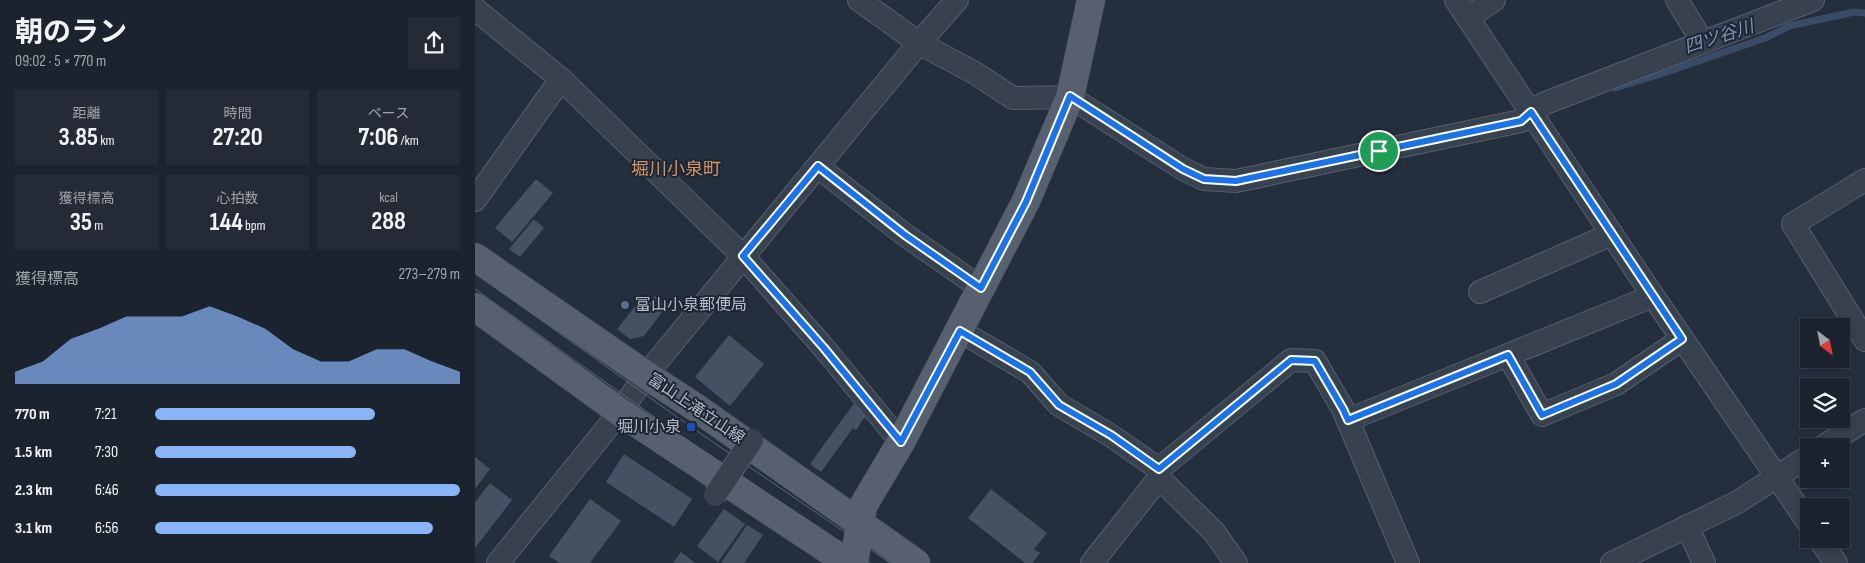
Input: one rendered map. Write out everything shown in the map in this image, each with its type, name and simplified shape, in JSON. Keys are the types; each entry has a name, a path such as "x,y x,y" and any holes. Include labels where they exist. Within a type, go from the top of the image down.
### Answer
{"main road":[{"path":"854,563 863,506 901,442 1026,202 1070,96 1091,0"},
{"name":"富山上滝立山線","path":"475,257 645,375 698,409 916,563"},
{"path":"475,307 621,412 848,563"}],"street":[{"path":"859,0 919,43 975,73 1013,98 1070,96 1183,169 1204,179 1236,181 1521,121 1543,104 1702,41 1813,0"},
{"path":"498,563 621,412 645,375 919,43 957,0"},
{"path":"1494,0 1462,9 1653,296 1800,511"},
{"path":"1677,0 1702,41"},
{"path":"475,9 561,79 743,256 824,348 901,442"},
{"path":"475,200 561,79"},
{"path":"818,166 905,235 981,288"},
{"path":"1865,180 1793,224 1865,340"},
{"path":"1479,292 1612,234"},
{"path":"1348,420 1653,296"},
{"path":"960,331 1030,372 1059,405 1111,435 1159,473 1214,532 1236,563"},
{"path":"1508,355 1542,415 1616,384 1682,339"},
{"path":"1092,563 1159,473 1291,360 1315,361 1343,409 1409,563 1415,560 1422,563"},
{"path":"1837,438 1865,420"},
{"path":"715,495 753,440"},
{"path":"1612,563 1736,502 1800,462"},
{"path":"1687,526 1704,563"},
{"path":"1825,548 1836,563"}],"building":[{"path":"536,179 553,193 512,242 495,228"},
{"path":"534,219 544,228 520,257 509,249"},
{"path":"655,296 666,307 644,336 630,339 617,329 640,300 647,306"},
{"path":"729,335 764,364 730,406 695,377"},
{"path":"855,402 868,412 856,430 853,428 821,472 810,464"},
{"path":"624,454 692,499 674,527 606,482"},
{"path":"475,457 490,469 475,489"},
{"path":"490,483 512,500 475,548 475,502"},
{"path":"991,489 1047,533 1034,549 1040,553 1032,563 1025,563 968,518"},
{"path":"590,499 621,521 590,563 560,563 549,556"},
{"path":"724,509 745,524 718,562 697,546"},
{"path":"747,525 763,535 744,563 721,563"},
{"path":"681,552 695,563 673,563"}],"waterway":[{"name":"四ツ谷川","path":"1615,88 1765,38 1789,26 1854,12 1865,13"}],"tram line":[{"path":"475,273 691,427 890,563"},
{"path":"475,289 674,431 871,563"}],"place":[{"name":"富山小泉郵便局","path":"625,305"},
{"name":"堀川小泉","path":"691,427"}],"district":[{"name":"堀川小泉町","path":"676,169"}],"route":[{"path":"1070,96 1183,169 1204,179 1236,181 1379,151 1521,121 1531,112 1682,339 1616,384 1542,415 1508,355 1348,420 1315,361 1291,360 1159,469 1111,435 1059,405 1030,372 960,331 901,442 824,348 743,256 818,166 905,235 981,288 1026,202 1070,96"}]}
